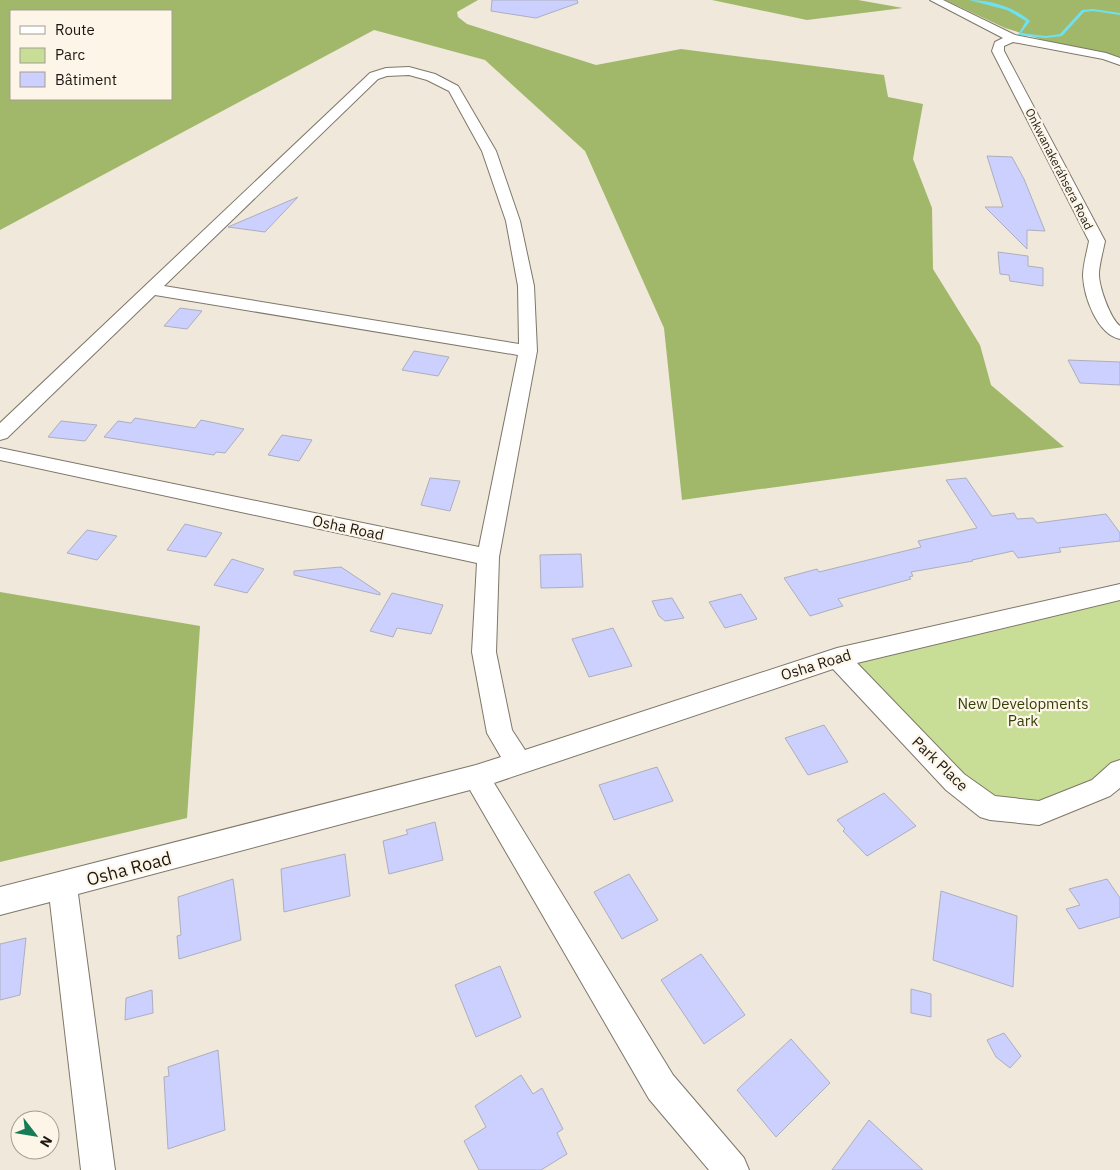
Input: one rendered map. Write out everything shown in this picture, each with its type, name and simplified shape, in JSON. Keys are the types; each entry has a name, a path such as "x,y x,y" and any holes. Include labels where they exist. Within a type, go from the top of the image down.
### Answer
{"street":[{"path":"936,0 1012,38 1106,56 1120,62"},
{"name":"Onkwanakeráhsera Road","path":"1012,38 999,44 998,51 1097,242 1092,274 1094,291 1107,324 1120,334"},
{"path":"0,434 374,76 386,72 409,71 431,77 454,89 489,151 513,222 526,286 528,351 488,557 484,652 500,733 519,763"},
{"path":"151,289 528,351"},
{"name":"Osha Road","path":"0,454 488,557"},
{"name":"Osha Road","path":"0,901 476,777 837,658 1120,592"},
{"name":"Park Place","path":"837,658 955,782 990,808 1039,813 1101,788 1120,770"},
{"path":"476,777 661,1087 732,1170"},
{"path":"63,886 98,1170"}],"green space":[{"path":"0,0 478,0 457,12 458,17 467,24 596,65 681,49 884,75 888,97 923,104 913,159 932,208 933,269 980,345 991,385 1064,447 682,500 664,328 585,151 485,60 374,30 0,230"},
{"path":"712,0 858,0 903,8 807,20"},
{"path":"945,0 1120,0 1120,64 1005,28"},
{"path":"0,592 200,626 187,818 0,862"},
{"name":"New Developments Park","path":"1120,592 1120,771 1039,813 990,808 837,658"}],"building":[{"path":"492,0 577,0 578,3 536,18 491,11"},
{"path":"987,156 1012,157 1024,179 1045,231 1027,230 1027,249 985,207 1003,207"},
{"path":"298,197 265,232 228,227"},
{"path":"998,252 1028,256 1028,266 1043,268 1043,286 1010,281 1009,275 1000,274"},
{"path":"180,308 202,311 187,329 164,326"},
{"path":"414,351 449,357 438,376 402,370"},
{"path":"1068,360 1120,362 1120,385 1080,383"},
{"path":"135,418 195,428 201,420 244,429 225,453 216,452 214,455 104,437 118,421 131,423"},
{"path":"61,421 97,425 85,441 48,437"},
{"path":"282,435 312,440 299,461 268,455"},
{"path":"430,478 460,481 450,511 421,505"},
{"path":"966,478 992,516 1014,513 1017,519 1033,518 1037,523 1106,514 1120,533 1120,541 1059,548 1061,552 1018,558 1013,551 973,561 911,572 913,576 909,577 911,579 838,599 843,606 810,616 784,578 817,569 819,572 921,547 918,541 977,528 946,480"},
{"path":"185,524 222,533 206,557 167,550"},
{"path":"87,530 117,536 97,560 67,553"},
{"path":"581,554 583,587 541,588 540,555"},
{"path":"232,559 264,569 247,593 214,585"},
{"path":"341,567 380,593 380,595 294,575 294,571"},
{"path":"392,593 443,605 431,634 397,628 393,637 370,631"},
{"path":"741,594 757,619 725,628 709,602"},
{"path":"672,598 684,618 665,621 659,616 652,601"},
{"path":"613,628 632,666 589,677 572,639"},
{"path":"824,725 848,762 808,775 785,738"},
{"path":"657,767 673,801 614,820 599,785"},
{"path":"884,793 916,826 867,856 843,831 845,829 837,820"},
{"path":"435,822 443,860 389,874 383,841 408,834 406,830"},
{"path":"345,854 350,896 284,912 281,869"},
{"path":"629,874 658,920 622,939 594,892"},
{"path":"233,879 241,940 179,959 177,936 181,935 178,897"},
{"path":"1107,879 1120,898 1120,917 1079,929 1066,909 1080,905 1069,889"},
{"path":"941,891 1017,916 1013,987 933,960"},
{"path":"26,938 20,995 0,1000 0,944"},
{"path":"701,954 745,1015 704,1044 661,980"},
{"path":"500,966 521,1017 476,1037 455,985"},
{"path":"911,989 931,994 931,1017 911,1013"},
{"path":"152,990 153,1013 125,1020 126,998"},
{"path":"1004,1033 1021,1056 1010,1068 996,1057 987,1040"},
{"path":"791,1039 830,1083 776,1137 737,1090"},
{"path":"218,1050 225,1130 168,1149 164,1077 169,1076 168,1067"},
{"path":"521,1075 533,1094 542,1088 563,1129 557,1133 567,1154 541,1170 479,1170 464,1141 486,1127 475,1106"},
{"path":"869,1120 923,1170 832,1170"}],"waterway":[{"path":"971,0 1001,6 1022,16 1028,21 1019,34 1046,37 1061,35 1083,11 1093,10 1120,14"}]}
